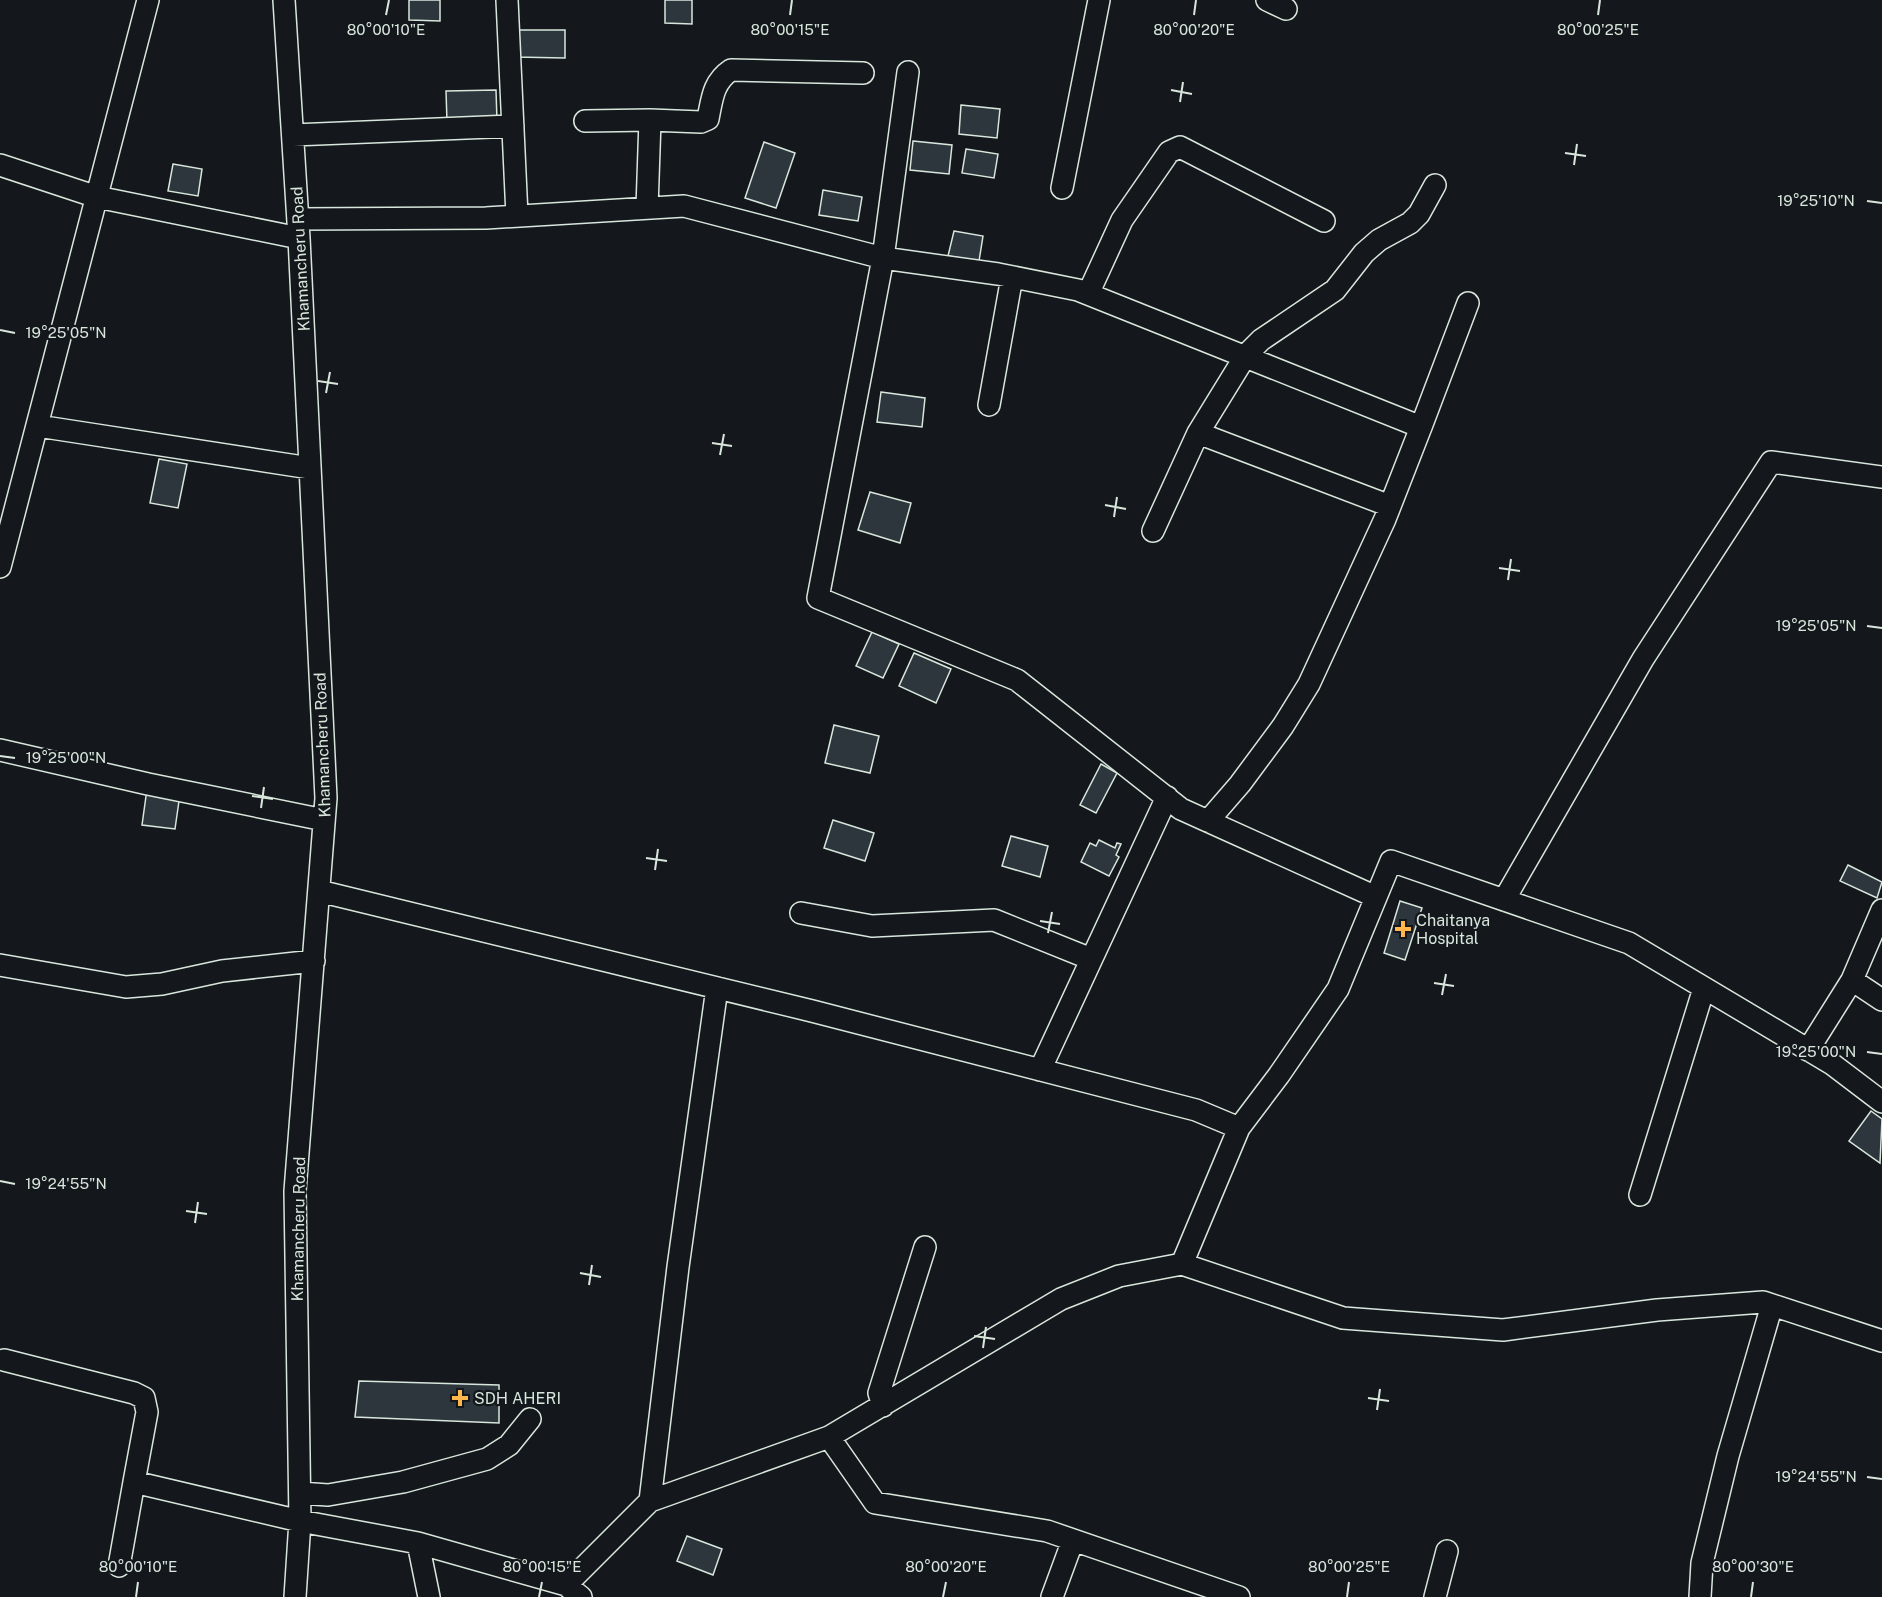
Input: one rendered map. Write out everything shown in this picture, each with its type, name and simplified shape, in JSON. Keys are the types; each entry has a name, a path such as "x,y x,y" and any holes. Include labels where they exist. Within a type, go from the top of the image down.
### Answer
{"street":[{"path":"0,567 7,511 38,426 148,0"},
{"name":"Khamancheru Road","path":"284,0 299,229 326,798 295,1191 300,1493 296,1597"},
{"path":"507,0 517,216"},
{"path":"1062,188 1099,0"},
{"path":"585,121 701,122 708,119 715,86 722,76 731,70 863,73"},
{"path":"908,72 883,258 818,598 1017,680 1181,809 1376,897"},
{"path":"647,208 650,120"},
{"path":"293,135 513,126"},
{"path":"1088,294 1122,220 1169,152 1180,147 1324,221"},
{"path":"0,165 97,197 299,229 684,206 883,258 1012,277 1088,294 1246,355 1421,427"},
{"path":"1153,531 1198,433 1246,355 1261,340 1335,290 1371,246 1419,214 1435,185"},
{"path":"989,405 1012,277"},
{"path":"1208,821 1246,776 1283,726 1309,684 1390,506 1468,303"},
{"path":"38,426 310,468"},
{"path":"1198,433 1390,506"},
{"path":"1504,900 1643,659 1771,462 1882,477"},
{"path":"0,750 148,784 324,820"},
{"path":"1040,1070 1167,797"},
{"path":"1182,1264 1239,1128 1279,1075 1338,988 1391,861 1629,943 1832,1064 1882,1102"},
{"path":"319,891 717,988 1196,1110 1239,1128"},
{"path":"1808,1050 1852,980 1882,910"},
{"path":"801,913 872,926 994,920 1091,959"},
{"path":"0,965 126,987 162,984 222,971 314,962"},
{"path":"1852,980 1882,1000"},
{"path":"650,1501 678,1267 717,988"},
{"path":"1640,1195 1704,988"},
{"path":"883,1406 879,1393 925,1247"},
{"path":"134,1482 300,1521 418,1543 574,1591 650,1501 829,1437 1061,1299 1119,1276 1182,1264 1343,1318 1503,1330 1657,1310 1763,1302 1882,1341"},
{"path":"1700,1597 1705,1552 1728,1456 1772,1305"},
{"path":"4,1360 134,1393 144,1398 147,1412 119,1566"},
{"path":"300,1493 328,1495 403,1482 487,1459 509,1445 530,1419"},
{"path":"829,1437 875,1503 1047,1531 1239,1597"},
{"path":"1052,1597 1073,1540"},
{"path":"418,1543 429,1597"},
{"path":"1435,1597 1447,1551"}],"building":[{"path":"409,0 440,0 440,21 409,20"},
{"path":"665,0 692,0 692,24 665,23"},
{"path":"515,30 565,30 565,58 515,57"},
{"path":"496,90 497,121 447,122 446,91"},
{"path":"961,105 1000,109 997,138 959,134"},
{"path":"913,141 952,145 949,174 910,170"},
{"path":"764,142 795,153 776,208 745,198"},
{"path":"966,149 998,154 994,178 962,173"},
{"path":"173,164 202,169 198,196 168,191"},
{"path":"823,190 862,197 858,221 819,215"},
{"path":"954,231 983,236 979,261 948,256"},
{"path":"881,392 925,398 922,427 877,422"},
{"path":"159,459 187,464 178,508 150,503"},
{"path":"870,492 911,503 900,543 858,530"},
{"path":"872,632 899,644 883,678 856,666"},
{"path":"914,653 951,669 936,703 899,686"},
{"path":"834,725 879,736 870,773 825,763"},
{"path":"1101,764 1117,773 1096,813 1080,805"},
{"path":"147,789 180,794 175,829 142,825"},
{"path":"833,820 874,833 865,861 824,848"},
{"path":"1011,836 1048,846 1040,877 1002,866"},
{"path":"1099,840 1115,848 1117,843 1121,844 1116,855 1119,857 1109,876 1081,862 1090,843 1096,846"},
{"path":"1848,865 1882,882 1877,898 1840,881"},
{"path":"1400,901 1422,908 1405,960 1384,953"},
{"path":"1871,1111 1882,1119 1880,1163 1849,1141"},
{"path":"359,1381 499,1385 499,1423 355,1417"},
{"path":"687,1536 722,1549 713,1575 677,1561"}],"place":[{"name":"Chaitanya Hospital","path":"1403,929"},
{"name":"SDH AHERI","path":"460,1398"}]}
